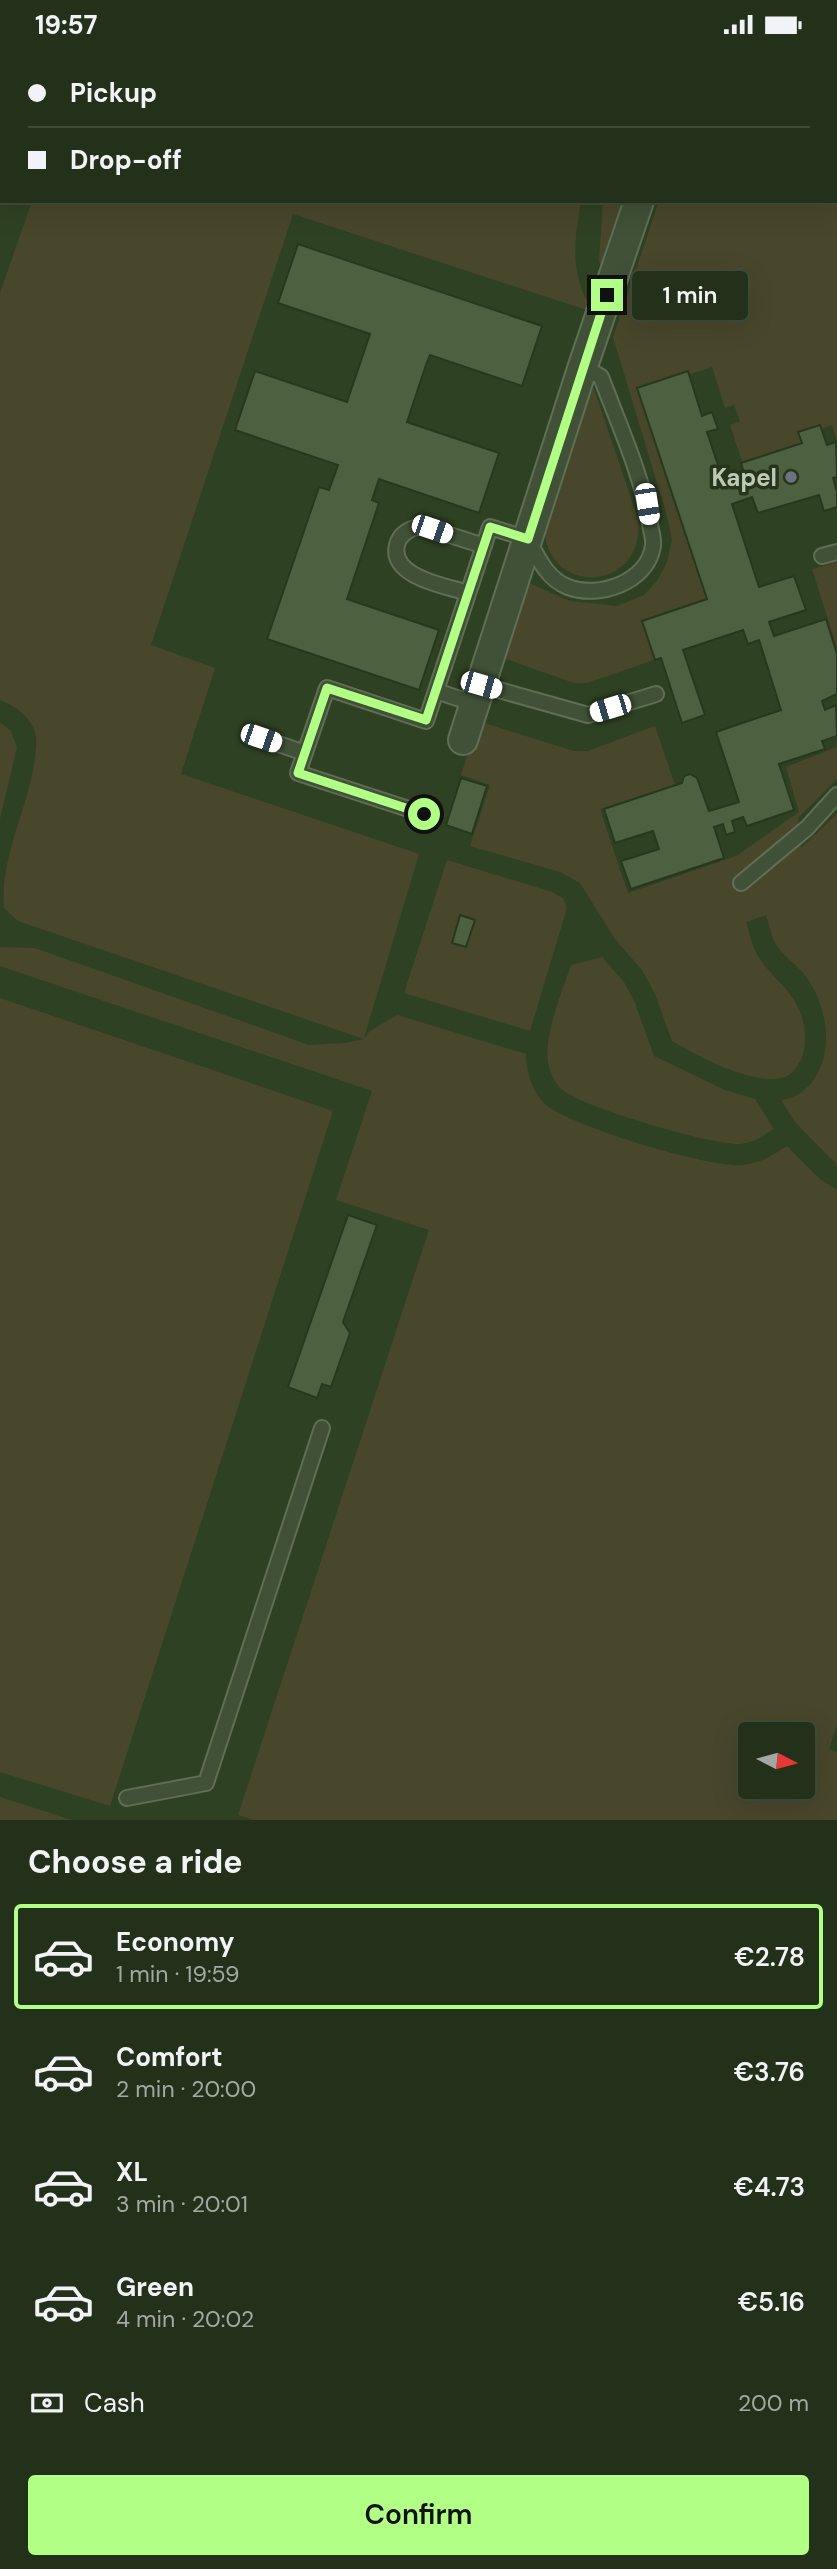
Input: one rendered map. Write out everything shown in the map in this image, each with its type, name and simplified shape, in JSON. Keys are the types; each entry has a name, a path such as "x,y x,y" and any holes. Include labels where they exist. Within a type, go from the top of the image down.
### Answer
{"street":[{"path":"463,740 638,203"}],"lane":[{"path":"424,814 298,773 327,688 426,720 490,527 528,539 545,571 568,587 606,590 624,584 644,568 653,545 647,504 601,377 583,366"},
{"path":"468,593 408,573 397,559 398,542 412,528 422,526 484,546"},
{"path":"822,556 837,552"},
{"path":"436,691 478,694 588,715 656,694"},
{"path":"261,738 305,753"},
{"path":"741,883 807,828 837,795"},
{"path":"127,1798 206,1783 322,1428"}],"shaded area":[{"path":"31,203 581,203 575,258 580,284 593,312 293,214 151,645 215,668 181,774 419,854 364,1038 370,1031 397,1015 526,1054 530,1080 536,1093 557,1112 580,1123 672,1153 726,1164 743,1165 756,1162 787,1146 821,1180 837,1190 837,1725 829,1749 837,1752 837,1820 253,1820 238,1815 429,1230 336,1200 372,1091 0,966 0,947 35,948 309,1045 364,1039 18,921 4,908 6,872 30,783 36,740 33,726 26,716 0,700 0,293"},
{"path":"603,203 628,203 605,275 599,261"},
{"path":"658,203 837,203 837,441 832,425 815,431 818,441 748,480 730,425 740,421 734,405 725,408 712,367 654,386 723,599 671,654 587,683 574,683 500,657 527,582 569,601 617,606 644,595 657,581 667,562 672,540 613,337"},
{"path":"587,388 594,389 638,519 636,544 626,563 610,574 591,577 572,573 557,562 546,542 545,515"},
{"path":"837,562 837,648 812,569"},
{"path":"478,721 574,751 588,751 655,726 675,785 600,809 628,893 736,856 799,812 786,767 837,747 837,779 798,818 801,848 837,814 837,1165 795,1122 781,1100 792,1098 801,1092 816,1076 825,1052 825,1026 814,989 777,946 766,915 746,922 751,941 766,967 796,1003 804,1024 805,1036 803,1055 796,1068 785,1077 769,1079 725,1068 672,1041 655,994 642,970 615,939 580,883 560,872 470,846 490,785 461,775"},
{"path":"0,722 11,731 17,747 0,819"},
{"path":"447,860 552,892 563,898 567,908 530,1031 404,993"},
{"path":"602,957 624,982 635,1003 654,1056 725,1090 755,1099 774,1129 749,1142 725,1143 676,1132 618,1114 592,1105 560,1088 552,1075 548,1059 550,1032 558,1003 571,965"},
{"path":"0,998 333,1111 110,1806 0,1772"},
{"path":"0,1797 72,1820 0,1820"}],"building":[{"path":"298,244 542,326 522,386 430,355 426,365 407,422 499,453 479,513 379,479 372,500 379,503 347,599 439,630 419,690 267,639 319,487 329,490 338,465 235,430 255,371 347,402 370,334 278,303"},
{"path":"688,371 702,416 712,412 718,429 707,432 725,486 746,480 741,463 802,443 798,432 820,425 827,445 836,442 837,477 833,478 837,507 824,511 819,495 758,513 752,497 732,504 759,587 794,576 806,610 769,622 774,636 826,619 837,654 837,694 822,701 825,710 836,705 837,736 822,741 825,749 779,764 794,810 747,826 743,817 732,821 735,832 726,835 723,824 714,827 724,858 631,889 621,861 659,849 653,831 615,843 604,809 682,783 684,776 690,774 697,778 709,811 739,802 716,732 781,710 759,640 748,644 743,630 683,650 705,715 682,723 661,658 655,660 642,621 707,599 637,388"},
{"path":"461,778 487,786 472,834 446,825"},
{"path":"460,915 475,920 466,947 452,943"},
{"path":"348,1215 377,1225 343,1322 350,1333 331,1387 322,1384 317,1398 288,1387"}],"place":[{"name":"Kapel","path":"791,477"}],"route":[{"path":"424,814 298,773 327,688 426,720 490,527 528,539 607,295"}]}
